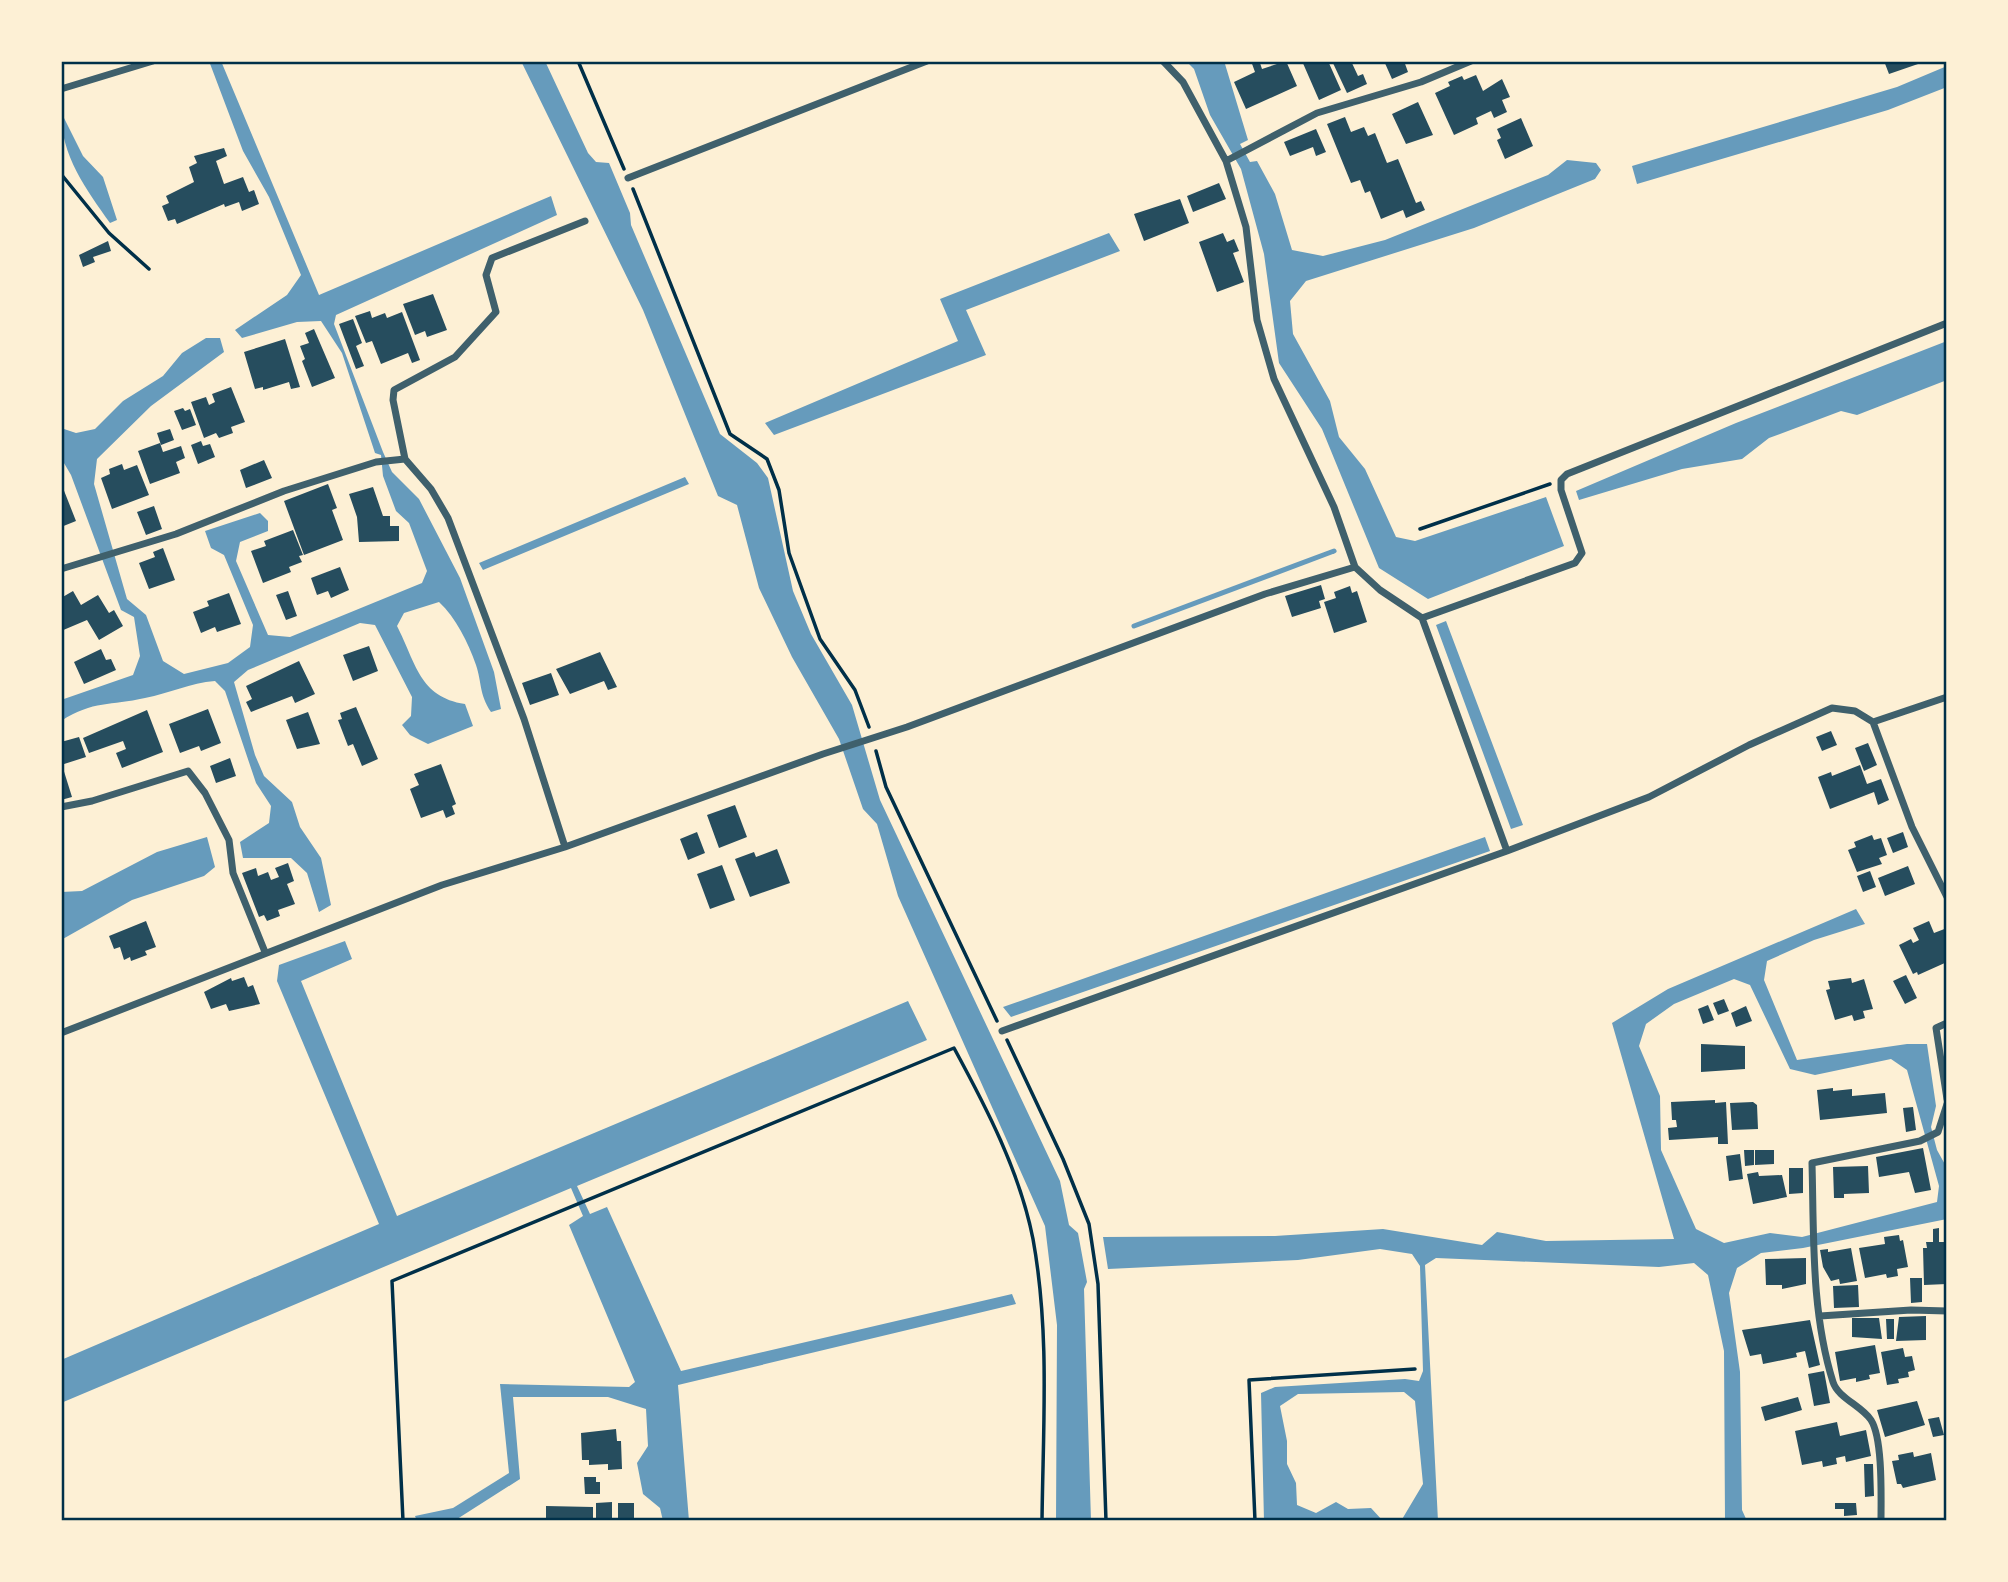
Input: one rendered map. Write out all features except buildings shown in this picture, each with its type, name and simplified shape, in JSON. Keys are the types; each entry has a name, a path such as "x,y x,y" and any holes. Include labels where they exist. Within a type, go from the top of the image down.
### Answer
{"street":[{"path":"61,89 153,61"},
{"path":"628,178 927,61"},
{"path":"1163,61 1183,82 1229,159 1246,226 1257,320 1273,379 1334,507 1355,567 1380,590 1422,618 1507,851"},
{"path":"1229,159 1317,113 1421,82 1471,61"},
{"path":"565,847 524,719 448,519 431,489 405,458 393,400 394,390 455,357 496,312 486,275 492,258 585,221"},
{"path":"1422,618 1575,563 1582,553 1561,490 1561,480 1567,474 1947,323"},
{"path":"61,569 176,534 284,491 376,462 405,458"},
{"path":"61,1033 442,885 565,847 823,754 873,739 1265,594 1355,567"},
{"path":"1873,722 1947,697"},
{"path":"1002,1031 1507,851 1649,797 1749,745 1832,708 1854,711 1873,722 1912,827 1947,897"},
{"path":"61,807 92,801 188,771 205,793 229,840 233,873 265,952"},
{"path":"1947,1023 1936,1028 1947,1098"},
{"path":"1881,1518 1881,1469 1871,1420 1834,1386 1820,1316 1813,1251 1812,1163 1920,1141 1938,1132 1947,1104"},
{"path":"1820,1316 1911,1310 1947,1311"}],"path":[{"path":"578,61 628,178 730,434 767,458 779,490 789,553 820,639 855,690 873,739 886,787 1063,1159 1089,1224 1098,1284 1106,1521"},
{"path":"61,174 109,233 149,269"},
{"path":"1420,529 1561,480"},
{"path":"402,1521 392,1280 954,1048 988,1111 1020,1193 1032,1238 1044,1341 1042,1521"},
{"path":"1255,1521 1249,1380 1415,1369"}],"water":[{"path":"209,61 221,61 319,295 551,196 557,215 336,315 334,324 392,472 419,499 460,578 494,672 501,709 491,712 487,706 469,648 456,623 439,602 404,613 397,626 428,686 450,700 465,704 473,726 428,744 410,735 402,725 411,716 412,697 375,625 360,623 248,670 234,682 255,755 264,776 292,802 300,827 321,858 331,905 319,912 307,873 291,858 243,858 240,842 269,823 271,806 256,783 225,691 215,681 93,707 61,721 61,700 133,675 140,656 134,617 121,610 71,475 61,458 61,428 76,433 95,429 123,401 163,376 182,353 206,338 220,338 224,352 151,406 97,459 94,484 127,599 146,615 163,661 184,674 228,663 250,647 253,625 224,555 211,548 205,531 260,513 268,521 268,531 240,542 236,561 268,635 290,637 422,583 427,571 409,523 396,511 383,476 381,455 375,453 342,353 321,321 297,322 242,338 235,330 287,295 301,275 269,197 243,151"},
{"path":"521,61 545,61 588,153 596,162 609,163 630,213 631,225 720,434 757,463 768,478 793,591 811,634 852,705 880,800 1060,1181 1069,1225 1078,1233 1087,1282 1084,1289 1091,1521 1056,1521 1057,1325 1045,1226 898,896 877,824 863,809 839,739 792,657 759,588 737,505 718,496 643,310"},
{"path":"1186,61 1222,61 1225,64 1248,140 1240,144 1250,162 1257,161 1275,194 1292,250 1323,256 1385,240 1548,175 1567,160 1596,163 1601,170 1595,179 1474,228 1306,281 1290,301 1293,334 1330,401 1339,437 1365,469 1396,537 1415,541 1546,497 1564,546 1428,599 1379,568 1322,429 1279,363 1264,254 1241,169 1210,115 1194,69"},
{"path":"1947,66 1947,87 1888,110 1637,184 1632,166 1897,87"},
{"path":"61,112 83,156 103,177 117,220 110,223 76,171 65,143"},
{"path":"1109,233 1120,251 966,310 986,355 774,435 765,423 958,341 940,299"},
{"path":"1947,341 1947,380 1857,415 1841,411 1769,438 1742,459 1682,469 1579,500 1576,491 1736,423"},
{"path":"685,477 689,484 483,570 479,563"},
{"path":"1446,621 1523,825 1511,829 1436,625"},
{"path":"207,837 215,867 204,876 132,900 61,940 61,892 82,891 157,852"},
{"path":"1485,837 1490,851 1011,1017 1003,1007"},
{"path":"1856,909 1865,924 1814,940 1767,961 1764,980 1797,1060 1907,1044 1927,1044 1936,1106 1931,1127 1937,1150 1947,1168 1947,1219 1803,1248 1761,1253 1737,1268 1729,1293 1740,1372 1742,1510 1747,1521 1725,1521 1724,1351 1708,1275 1694,1263 1659,1267 1436,1258 1425,1265 1438,1521 1401,1521 1423,1484 1415,1401 1404,1392 1298,1394 1280,1406 1287,1441 1287,1464 1296,1483 1297,1505 1316,1513 1336,1502 1348,1509 1371,1508 1383,1521 1264,1521 1261,1393 1275,1387 1405,1379 1419,1381 1423,1371 1420,1266 1412,1254 1380,1249 1298,1260 1108,1269 1103,1237 1275,1236 1383,1229 1482,1245 1497,1232 1546,1241 1674,1239 1612,1023 1668,989","holes":["1734,979 1750,985 1790,1069 1815,1075 1891,1059 1907,1070 1939,1186 1937,1202 1802,1237 1770,1233 1724,1243 1696,1229 1661,1150 1660,1096 1639,1046 1646,1024 1674,1004"]},
{"path":"345,941 352,959 301,981 397,1216 908,1001 927,1040 577,1186 590,1214 607,1207 681,1371 1012,1294 1016,1304 678,1385 689,1521 663,1521 660,1508 643,1494 637,1463 648,1446 646,1409 608,1397 513,1397 520,1479 454,1521 417,1521 415,1516 453,1508 509,1473 500,1384 629,1387 635,1382 569,1225 583,1216 571,1188 61,1403 61,1360 379,1224 277,981 279,965"}],"waterway":[{"path":"1134,626 1334,551"}]}
